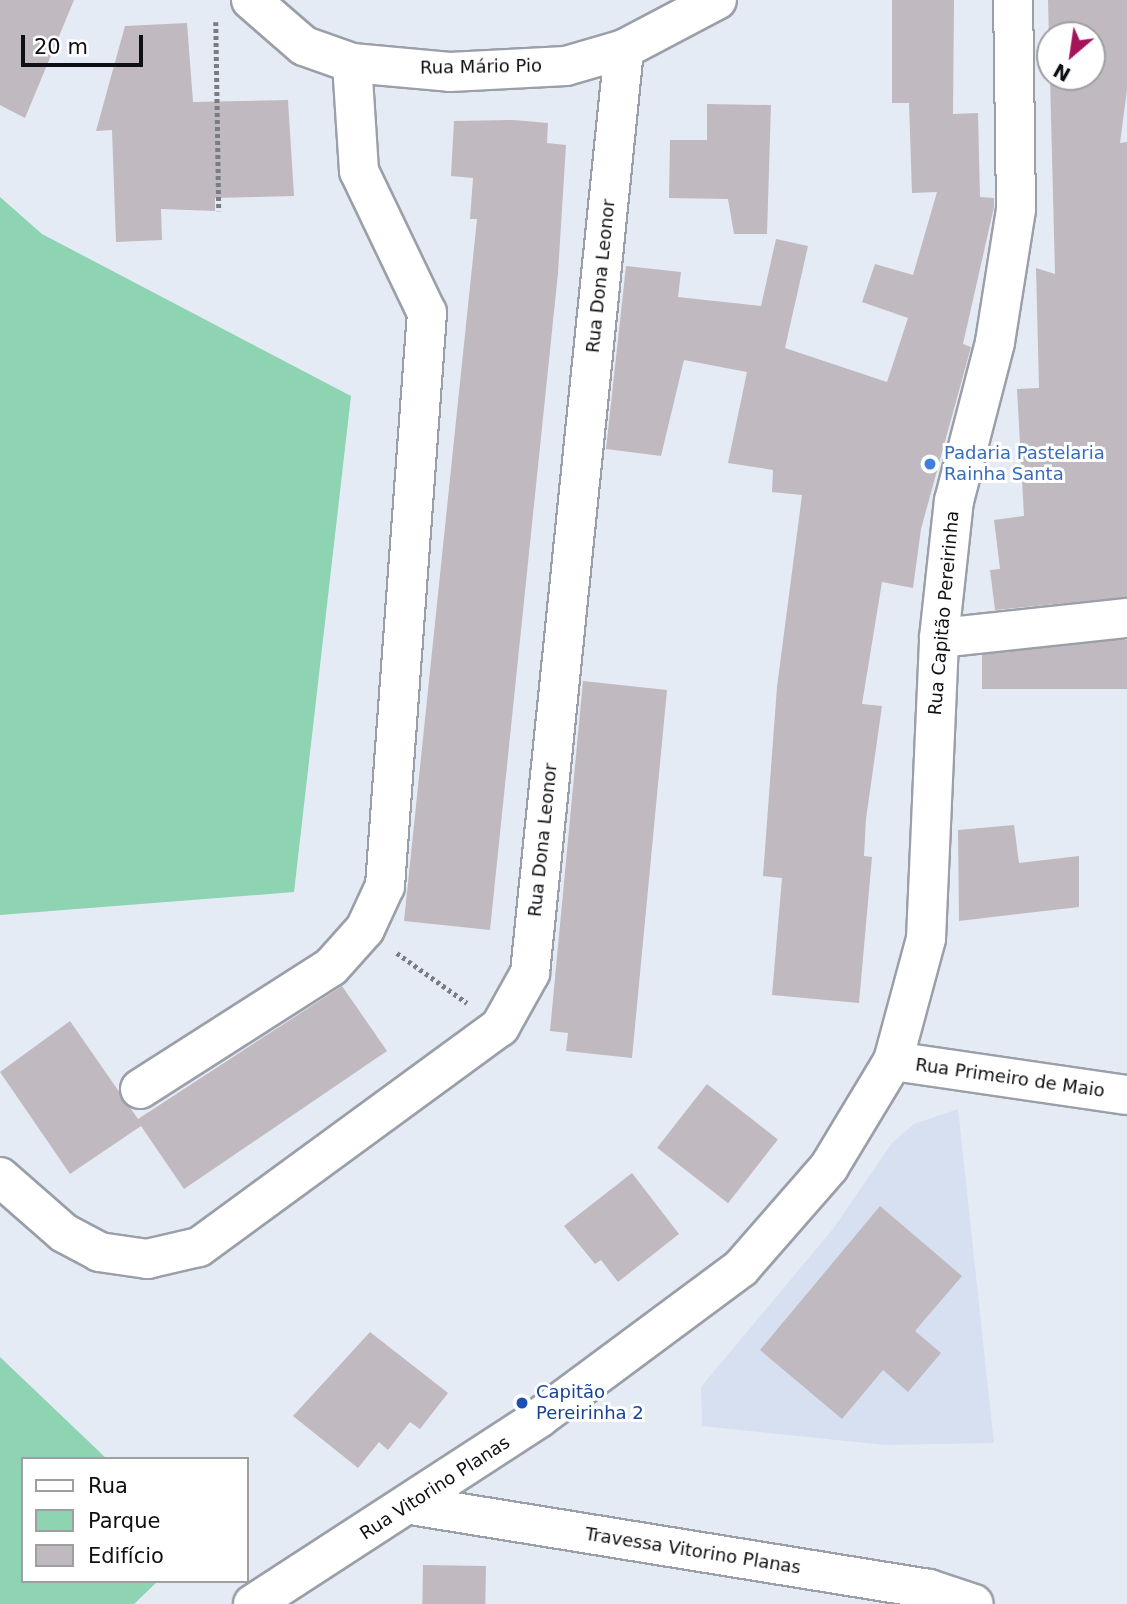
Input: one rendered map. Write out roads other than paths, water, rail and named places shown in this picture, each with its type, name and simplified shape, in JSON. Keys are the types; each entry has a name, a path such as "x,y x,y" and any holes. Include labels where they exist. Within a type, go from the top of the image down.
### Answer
{"street":[{"name":"Rua Mário Pio","path":"234,6 304,46 352,63 450,72 553,66 624,49 717,0"},
{"name":"Rua Capitão Pereirinha","path":"893,1060 926,939 939,638 954,501 995,342 1016,209 1013,0"},
{"name":"Rua Dona Leonor","path":"0,1177 64,1233 99,1252 147,1259 199,1247 460,1060 500,1027 518,995 530,973 624,49"},
{"path":"140,1089 331,967 365,929 384,886 426,313 359,171 352,63"},
{"path":"939,638 1127,618"},
{"name":"Rua Primeiro de Maio","path":"893,1060 1127,1095"},
{"name":"Rua Vitorino Planas","path":"253,1604 411,1505 539,1418 741,1268 829,1167 893,1060"},
{"name":"Travessa Vitorino Planas","path":"411,1505 929,1589 974,1604"}],"place":[{"name":"Padaria Pastelaria Rainha Santa","path":"930,464"},
{"name":"Capitão Pereirinha 2","path":"522,1403"}]}
